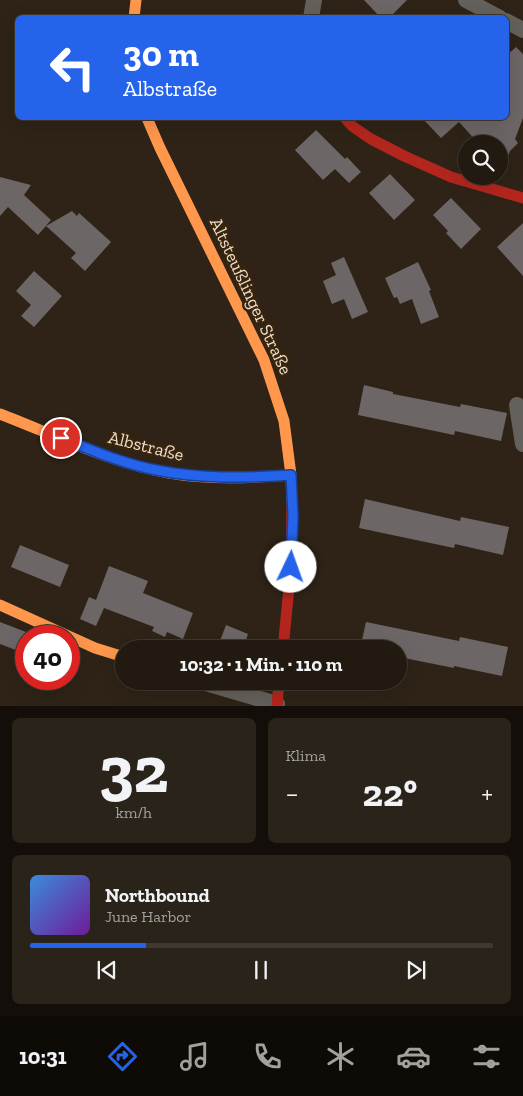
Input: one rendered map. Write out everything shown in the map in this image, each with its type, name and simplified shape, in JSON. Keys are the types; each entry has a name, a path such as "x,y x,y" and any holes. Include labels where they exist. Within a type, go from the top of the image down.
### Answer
{"street":[{"path":"134,15 136,0"},
{"path":"312,15 314,0"},
{"path":"466,0 494,15"},
{"path":"509,23 523,30"},
{"name":"Altsteußlinger Straße","path":"148,120 264,360 284,421 291,475 293,516 291,567 283,640"},
{"path":"346,120 371,139 412,160 451,177 523,198"},
{"path":"517,405 523,444"},
{"name":"Albstraße","path":"0,414 106,456 155,470 203,476 257,477 291,475"},
{"path":"0,605 95,648 115,654"},
{"path":"228,690 277,705 278,690"}],"building":[{"path":"364,0 407,0 392,15 378,15"},
{"path":"516,47 523,54 523,118 515,139 518,143 508,156 508,135 471,135 459,122 441,138 424,120 509,120 509,53"},
{"path":"316,130 361,172 349,183 335,169 323,180 295,150"},
{"path":"390,174 415,200 394,220 369,193"},
{"path":"0,177 31,185 24,195 51,220 38,235 8,207 0,216"},
{"path":"451,198 481,229 461,249 433,215"},
{"path":"72,211 77,216 79,213 111,242 85,271 71,258 76,253 46,226"},
{"path":"523,223 523,276 497,247"},
{"path":"344,257 368,312 352,319 344,299 332,304 323,281 336,275 331,263"},
{"path":"418,262 431,290 429,291 439,317 421,324 412,299 400,304 397,297 394,298 385,278"},
{"path":"34,271 62,296 34,327 21,316 31,305 16,291"},
{"path":"364,385 393,392 393,394 460,407 461,404 507,413 501,441 455,431 454,435 358,415"},
{"path":"365,499 460,521 461,517 509,527 503,555 455,544 454,548 359,528"},
{"path":"20,545 69,565 60,587 11,567"},
{"path":"109,566 148,581 143,593 193,613 183,639 167,632 165,637 152,631 154,627 104,608 96,626 80,619 89,597 96,600"},
{"path":"0,622 15,628 15,650 0,644"},
{"path":"366,622 459,641 460,637 508,647 502,676 407,659 407,640 362,640"},
{"path":"226,625 248,634 246,640 220,640"}],"traffic: slow":[{"path":"134,15 136,0"},
{"path":"148,120 264,360 284,421 291,475 292,501"},
{"path":"0,414 125,463 169,473 215,478 291,475"},
{"path":"0,605 95,648 115,654"}],"traffic: jam":[{"path":"347,120 371,139 451,177 523,198"},
{"path":"284,640 291,567 292,501"},
{"path":"277,706 278,690"}],"route":[{"path":"61,438 106,456 155,470 203,476 257,477 291,475 293,516 291,567"}]}
